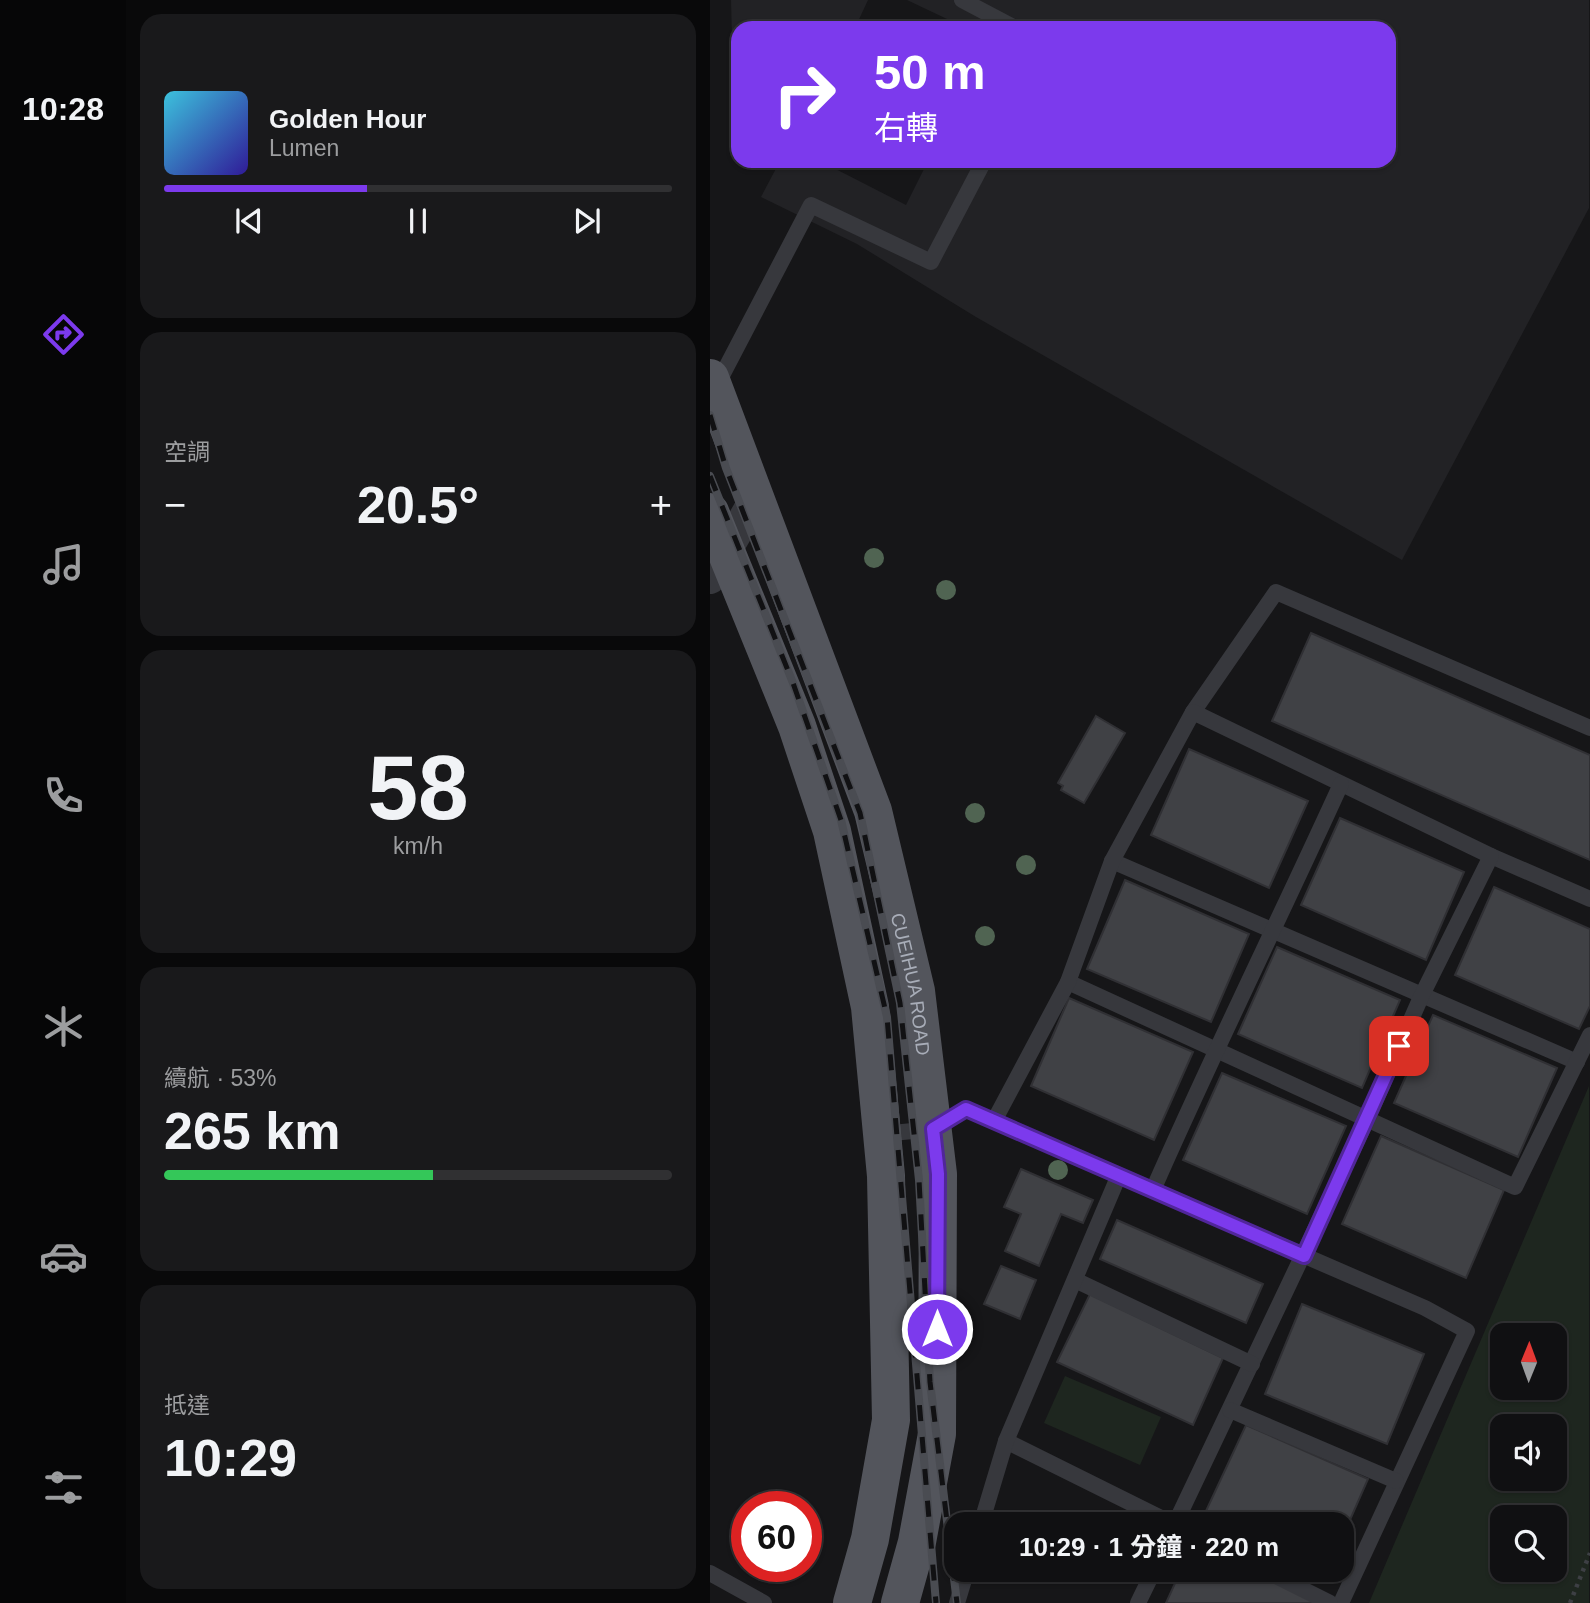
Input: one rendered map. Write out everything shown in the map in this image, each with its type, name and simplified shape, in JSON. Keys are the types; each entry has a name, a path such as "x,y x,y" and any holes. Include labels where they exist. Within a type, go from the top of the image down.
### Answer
{"main road":[{"name":"CUEIHUA ROAD","path":"712,385 873,811 916,992 938,1174 937,1433 918,1542 900,1603"},
{"path":"710,512 718,564 797,726 832,831 870,1007 882,1134 891,1420 870,1539 852,1603"}],"street":[{"path":"718,564 755,500"}],"lane":[{"path":"962,0 1001,21"},
{"path":"712,385 811,205 931,262 980,168"},
{"path":"994,1121 1068,982 1112,862 1193,712 1276,592 1590,728"},
{"path":"1193,712 1490,856 1590,899"},
{"path":"1153,1190 1215,1050 1274,932 1341,784"},
{"path":"1180,1512 1304,1256 1421,997 1490,856"},
{"path":"1112,862 1577,1062"},
{"path":"1068,982 1515,1187 1590,1035"},
{"path":"882,1134 933,1129 966,1109 1425,1308 1467,1331 1341,1603"},
{"path":"985,1512 1006,1441 1119,1175"},
{"path":"1075,1280 1252,1364"},
{"path":"1230,1410 1396,1481"},
{"path":"1006,1441 1150,1512"},
{"path":"710,1573 764,1603"},
{"path":"957,1603 963,1582"},
{"path":"1138,1603 1148,1582"},
{"path":"1288,1582 1330,1603"}],"path":[{"path":"1570,1603 1590,1553"}],"shaded area":[{"path":"731,0 868,0 858,21 732,21"},
{"path":"907,0 1589,0 1589,208 1402,560 976,317 857,244 761,197 776,168 834,168 906,205 924,168 1396,168 1396,21 951,21"},
{"path":"1589,1086 1589,1603 1369,1603"},
{"path":"1065,1376 1161,1417 1140,1465 1044,1423"}],"building":[{"path":"1311,633 1590,755 1590,860 1272,721"},
{"path":"1096,716 1125,733 1084,803 1061,790 1063,786 1058,783"},
{"path":"1189,749 1308,801 1269,888 1151,835"},
{"path":"1340,818 1464,872 1426,960 1301,905"},
{"path":"1125,880 1249,934 1211,1022 1087,969"},
{"path":"1494,887 1590,929 1590,1006 1579,1029 1455,975"},
{"path":"1277,947 1400,1000 1362,1088 1238,1034"},
{"path":"1069,998 1193,1052 1154,1140 1031,1086"},
{"path":"1433,1015 1557,1068 1518,1157 1394,1103"},
{"path":"1222,1073 1346,1126 1307,1214 1183,1160"},
{"path":"1381,1136 1504,1190 1466,1278 1342,1224"},
{"path":"1021,1169 1093,1200 1083,1223 1061,1214 1039,1266 1005,1251 1021,1214 1004,1207"},
{"path":"1117,1220 1263,1284 1246,1323 1100,1259"},
{"path":"1001,1266 1036,1280 1020,1319 984,1304"},
{"path":"1090,1294 1223,1358 1193,1425 1057,1362"},
{"path":"1302,1304 1424,1354 1387,1444 1265,1394"},
{"path":"1246,1425 1368,1479 1353,1512 1206,1511"},
{"path":"1176,1582 1274,1582 1313,1599 1312,1603 1166,1603"}],"railway":[{"path":"710,415 726,468 860,813 900,1003 919,1180 930,1382 957,1603"},
{"path":"710,476 793,683 841,820 887,1017 936,1603"}],"route":[{"path":"937,1329 938,1174 933,1129 966,1109 1304,1256 1399,1046"}]}
